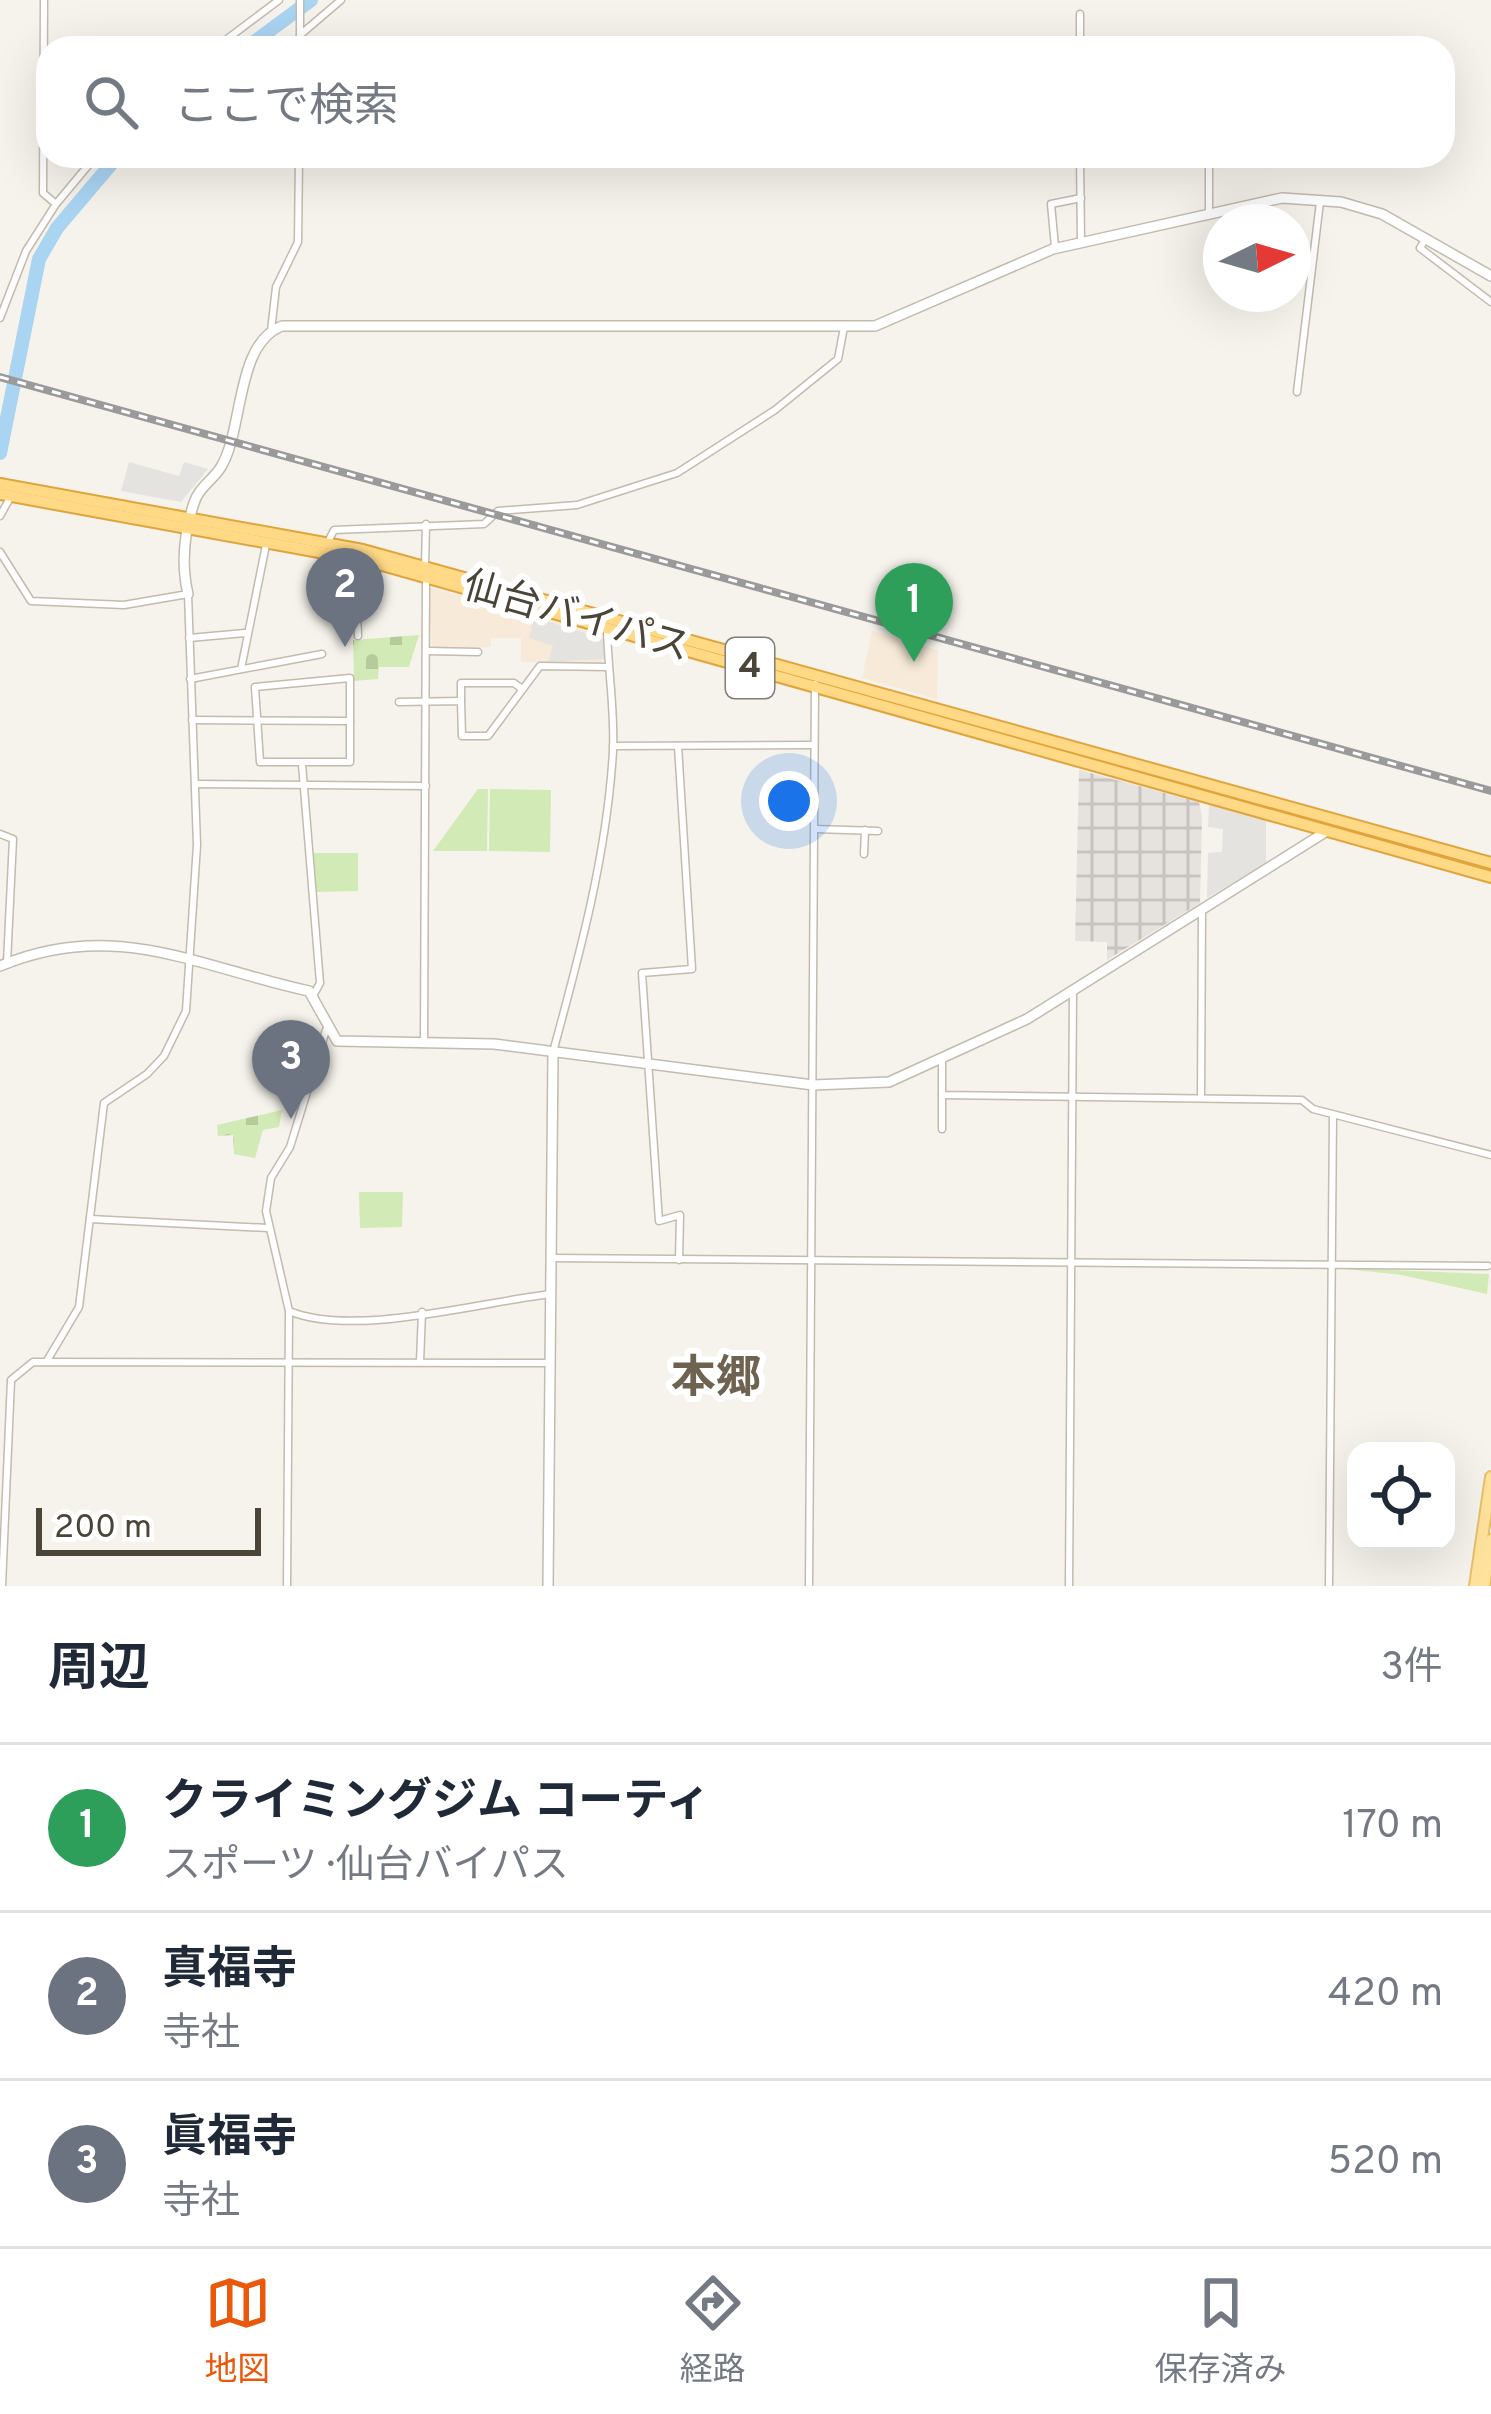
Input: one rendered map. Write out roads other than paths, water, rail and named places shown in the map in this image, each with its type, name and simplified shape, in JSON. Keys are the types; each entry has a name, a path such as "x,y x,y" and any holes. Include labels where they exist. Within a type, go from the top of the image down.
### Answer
{"highway":[{"name":"仙台バイパス","path":"0,484 425,572 1491,862"},
{"name":"仙台バイパス","path":"6,495 328,542 606,627 816,680 1491,877"}],"main road":[{"path":"1475,1586 1491,1477"},
{"path":"1484,1586 1491,1540"}],"street":[{"path":"44,0 44,36"},
{"path":"231,36 279,0"},
{"path":"300,0 300,36"},
{"path":"300,32 341,0"},
{"path":"1079,14 1080,36"},
{"path":"43,168 43,193 56,204"},
{"path":"0,318 34,235 86,168"},
{"path":"48,1359 79,1307 104,1102 147,1074 172,1044 186,1011 192,955 195,784 184,575 189,522 199,491 223,464 257,350 271,331 276,287 298,242 299,168"},
{"path":"1080,168 1081,242"},
{"path":"1209,168 1209,204"},
{"path":"1055,249 1052,204 1081,198"},
{"path":"1297,392 1320,199"},
{"path":"1241,204 1320,199 1382,214 1491,276"},
{"path":"271,331 300,326 844,327 892,322 989,273 1055,249 1203,212"},
{"path":"1426,238 1420,248 1491,302"},
{"path":"1461,281 1470,266"},
{"path":"328,542 334,530 484,524 498,511 577,505 677,473 776,410 838,359 844,327"},
{"path":"0,516 6,495"},
{"path":"424,1044 426,524"},
{"path":"241,669 267,542"},
{"path":"0,552 32,601 124,605 188,595"},
{"path":"358,636 356,590 368,561"},
{"path":"548,1586 553,1052 589,919 614,746 606,627"},
{"path":"189,638 245,634"},
{"path":"427,651 478,652"},
{"path":"190,679 322,654"},
{"path":"292,661 295,680"},
{"path":"523,689 514,683 461,683 462,736 488,736 523,689 540,666 608,667"},
{"path":"350,678 350,762 260,762 257,721 255,687 350,678"},
{"path":"809,1586 816,680"},
{"path":"400,702 461,701"},
{"path":"192,720 350,722"},
{"path":"614,746 814,745"},
{"path":"678,746 692,969 641,973 659,1221 680,1217 679,1260"},
{"path":"302,764 320,983 314,994 326,1030 337,1041 494,1044 813,1085 890,1082 942,1061 1073,991 1330,829"},
{"path":"195,784 426,786"},
{"path":"815,830 878,831"},
{"path":"864,854 865,830"},
{"path":"0,834 13,839 3,964 81,946 192,955 221,972 314,994"},
{"path":"1201,1096 1202,910"},
{"path":"1070,1586 1073,991"},
{"path":"287,1586 289,1311 268,1228 271,1178 290,1148 326,1030"},
{"path":"942,1061 942,1129"},
{"path":"942,1095 1302,1100 1333,1114 1491,1155"},
{"path":"1329,1586 1333,1114"},
{"path":"90,1220 268,1228"},
{"path":"550,1258 1488,1266"},
{"path":"289,1311 323,1319 422,1312 550,1294"},
{"path":"420,1364 422,1312"},
{"path":"2,1586 11,1380 22,1367 48,1359 550,1363"}],"waterway":[{"path":"262,36 311,0"},
{"path":"0,453 39,259 57,228 108,168"}],"railway":[{"path":"0,377 1491,791"}],"place":[{"name":"真福寺","path":"345,647"},
{"name":"クライミングジム コーティ","path":"914,662"},
{"name":"眞福寺","path":"291,1119"}],"district":[{"name":"本郷","path":"716,1380"}]}
